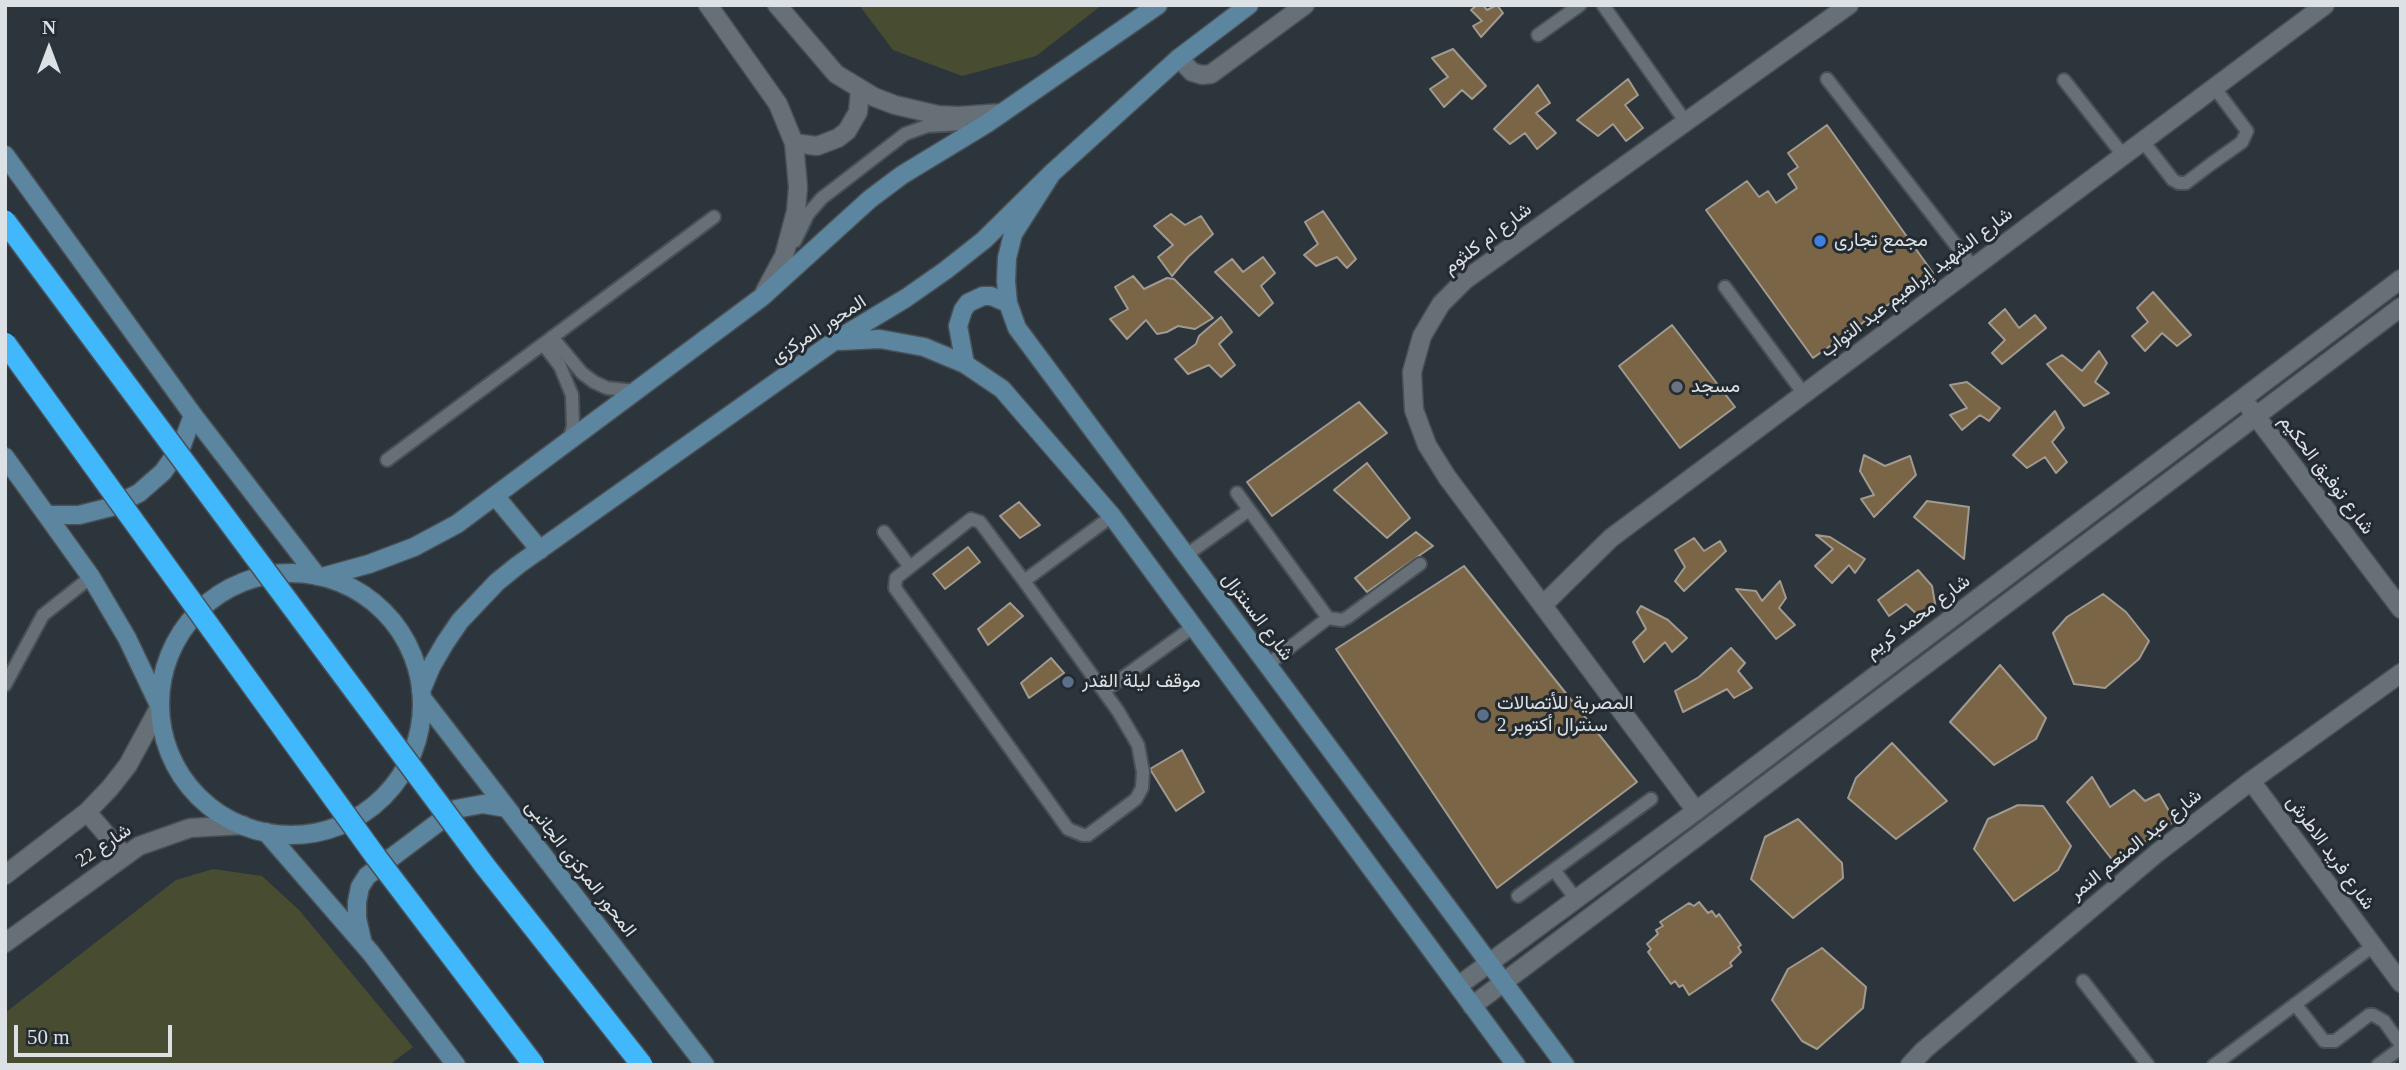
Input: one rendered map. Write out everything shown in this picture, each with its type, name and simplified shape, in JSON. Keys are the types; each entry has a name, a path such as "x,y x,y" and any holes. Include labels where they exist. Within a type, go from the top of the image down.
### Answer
{"highway":[{"path":"5,221 485,866 642,1065"},
{"path":"5,343 376,857 534,1065"}],"main road":[{"path":"320,576 369,564 414,547 457,524 762,297 870,200 937,152 986,124 1158,5"},
{"name":"المحور المركزى","path":"422,695 431,667 460,621 497,582 833,342 906,298 946,270 984,240 1052,173 1179,58 1249,5"},
{"path":"5,155 193,415 320,576"},
{"name":"شارع السنترال","path":"1052,173 1013,234 1007,258 1008,303 1017,328 1565,1065"},
{"path":"965,364 958,326 962,310 968,303 983,296 992,296 1008,303"},
{"path":"833,342 858,338 902,342 945,354 1002,389 1112,516 1516,1065"},
{"path":"47,515 79,515 111,507 139,493 163,471 182,445 193,415"},
{"path":"5,457 92,577 127,638 160,706"},
{"path":"496,497 540,550"},
{"path":"296,573 320,576 344,584 382,610 409,647 422,695 421,722 415,745 393,786 357,817 313,832 289,834 266,832 243,825 206,804 178,771 163,731 160,706 161,685 174,645 185,626 216,597 234,586 254,578 296,573"},
{"name":"المحور المركزى الجانبى","path":"422,695 705,1065"},
{"path":"364,945 357,918 357,902 360,887 367,876 456,809 483,804 508,808"},
{"path":"266,832 364,945 456,1065"}],"street":[{"path":"708,5 778,104 794,143 798,187 796,211 784,256 762,297"},
{"path":"777,5 836,74 860,89 895,105 937,115 1002,113"},
{"path":"1179,58 1192,72 1211,74 1305,5"},
{"name":"شارع ام كلثوم","path":"1696,811 1447,477 1427,445 1414,410 1412,372 1422,336 1441,304 1465,280 1849,5"},
{"name":"شارع الشهيد إبراهيم عبد التواب","path":"1543,605 1611,538 2325,5"},
{"path":"794,143 817,146 828,143 847,131 858,112 860,89"},
{"name":"شارع محمد كريم","path":"1458,986 1696,811 2401,279"},
{"path":"1472,1006 2401,307"},
{"name":"شارع توفيق الحكيم","path":"2242,399 2401,609"},
{"name":"شارع عبد المنعم النمر","path":"1910,1065 1924,1050 2157,853 2251,781 2401,673"},
{"name":"شارع 22","path":"5,875 87,812 128,765 160,706"},
{"name":"شارع فريد الاطرش","path":"2251,781 2401,983"},
{"path":"87,812 124,855"},
{"name":"شارع 22","path":"5,943 139,846 172,833 207,826 243,825"}],"lane":[{"path":"1538,35 1580,5"},
{"path":"1603,5 1685,121"},
{"path":"1827,79 1973,267"},
{"path":"2064,80 2123,155"},
{"path":"2142,140 2173,180 2179,183 2186,183 2242,142 2246,131 2214,87"},
{"path":"788,274 794,243 800,228 815,206 905,134 937,125 986,124"},
{"path":"387,460 714,217"},
{"path":"1725,287 1804,394"},
{"path":"547,341 594,382 607,388 636,391"},
{"path":"547,341 572,395 573,418 569,441"},
{"path":"1237,493 1328,618 1342,620 1348,617 1420,564"},
{"path":"1185,556 1249,510"},
{"path":"1024,581 1112,516"},
{"path":"971,519 980,522 1134,734 1139,745 1143,772 1142,788 1136,799 1088,835 1068,829 895,589 896,578 910,567 971,519"},
{"path":"884,532 910,567"},
{"path":"5,685 43,615 92,577"},
{"path":"1267,665 1328,618"},
{"path":"1104,691 1193,627"},
{"path":"1518,896 1651,799"},
{"path":"1554,870 1576,900"},
{"path":"2214,1065 2373,946"},
{"path":"2083,981 2148,1065"},
{"path":"2295,1004 2324,1041 2335,1041 2369,1015 2384,1021 2401,1046 2378,1065"}],"green space":[{"path":"859,5 1102,5 1036,56 962,76 893,50"},
{"path":"213,869 262,876 299,910 413,1047 389,1065 5,1065 5,1013 176,880"}],"building":[{"path":"1477,5 1483,5 1487,10 1497,5 1503,13 1481,37 1473,26 1482,21 1471,10"},
{"path":"1453,49 1486,86 1472,99 1462,90 1444,107 1430,89 1448,77 1432,58"},
{"path":"1628,79 1638,95 1625,105 1643,128 1626,141 1613,124 1598,136 1577,120"},
{"path":"1538,85 1550,103 1536,113 1556,133 1537,149 1525,133 1510,144 1494,129"},
{"name":"مجمع تجارى","path":"1827,125 1933,273 1813,358 1706,210 1747,181 1759,197 1768,191 1776,203 1797,188 1788,174 1798,167 1788,153"},
{"path":"1323,211 1356,259 1347,268 1337,257 1316,266 1304,255 1318,244 1305,222"},
{"path":"1171,214 1185,225 1201,216 1213,234 1172,276 1158,257 1173,245 1154,226"},
{"path":"1263,257 1275,273 1261,286 1273,303 1259,316 1215,272 1232,259 1243,272"},
{"path":"1133,276 1144,289 1167,278 1174,279 1213,318 1195,329 1178,326 1157,334 1146,320 1127,339 1110,319 1128,309 1115,287"},
{"path":"2153,292 2191,335 2177,346 2162,333 2145,351 2132,336 2148,322 2137,308"},
{"path":"2005,309 2019,328 2035,315 2046,328 2002,364 1992,353 2005,340 1989,323"},
{"path":"1221,317 1232,332 1219,344 1235,365 1221,377 1209,365 1188,374 1175,359 1196,344 1199,336"},
{"name":"مسجد","path":"1672,325 1735,407 1680,448 1619,366"},
{"path":"2099,351 2107,363 2095,382 2109,393 2084,406 2047,364 2062,355 2082,371"},
{"path":"1967,382 2000,408 1989,421 1980,415 1962,430 1950,415 1967,408 1950,385"},
{"path":"1359,402 1387,433 1272,516 1247,482"},
{"path":"2055,411 2064,428 2052,442 2067,462 2056,473 2045,457 2027,468 2013,455"},
{"path":"1864,455 1885,466 1910,456 1916,475 1874,517 1861,499 1874,495 1860,471"},
{"path":"1367,463 1410,518 1387,538 1334,490"},
{"path":"1927,501 1969,507 1964,559 1914,517"},
{"path":"1019,502 1040,525 1020,538 1000,516"},
{"path":"1416,532 1433,546 1367,592 1355,578"},
{"path":"1816,535 1830,537 1865,559 1855,573 1849,565 1832,583 1815,566 1833,549"},
{"path":"1694,538 1704,551 1720,541 1726,551 1684,591 1675,581 1685,567 1675,550"},
{"path":"968,547 980,562 945,589 933,574"},
{"name":"المصرية للأتصالات سنترال أكتوبر 2","path":"1464,566 1637,782 1497,888 1336,649"},
{"path":"1918,570 1932,586 1936,609 1921,618 1906,604 1889,616 1878,600"},
{"path":"1780,581 1786,598 1779,608 1795,625 1776,639 1736,589 1756,591 1762,601"},
{"path":"2103,594 2126,612 2149,641 2139,659 2105,688 2074,684 2053,633 2067,617"},
{"path":"1010,603 1023,616 988,645 978,629"},
{"path":"1641,606 1668,620 1687,638 1672,652 1665,642 1644,662 1633,642 1646,629 1637,612"},
{"path":"1731,648 1745,663 1738,671 1752,688 1734,698 1727,689 1683,712 1675,691 1699,677"},
{"path":"1051,658 1064,673 1029,698 1021,683"},
{"path":"2000,665 2046,718 2036,739 1994,765 1950,722"},
{"path":"1892,743 1947,801 1896,839 1848,798 1856,778"},
{"path":"1182,750 1204,792 1176,811 1150,769"},
{"path":"2092,777 2110,807 2134,790 2145,801 2159,794 2175,821 2114,862 2067,802"},
{"path":"2018,805 2043,806 2071,846 2058,870 2014,901 1974,849 1988,819"},
{"path":"1798,819 1842,863 1843,878 1793,918 1751,879 1765,837"},
{"path":"1699,902 1708,913 1712,911 1716,917 1719,914 1741,945 1738,947 1741,952 1730,963 1732,966 1689,995 1683,985 1679,987 1675,981 1671,984 1648,952 1651,949 1647,944 1658,934 1656,930 1663,926 1660,922 1689,903 1694,906"},
{"path":"1822,948 1866,987 1863,1008 1817,1049 1802,1041 1772,1000 1788,969"}],"place":[{"name":"مجمع تجارى","path":"1820,241"},
{"name":"مسجد","path":"1677,387"},
{"name":"موقف ليلة القدر","path":"1068,682"},
{"name":"المصرية للأتصالات سنترال أكتوبر 2","path":"1483,715"}]}
